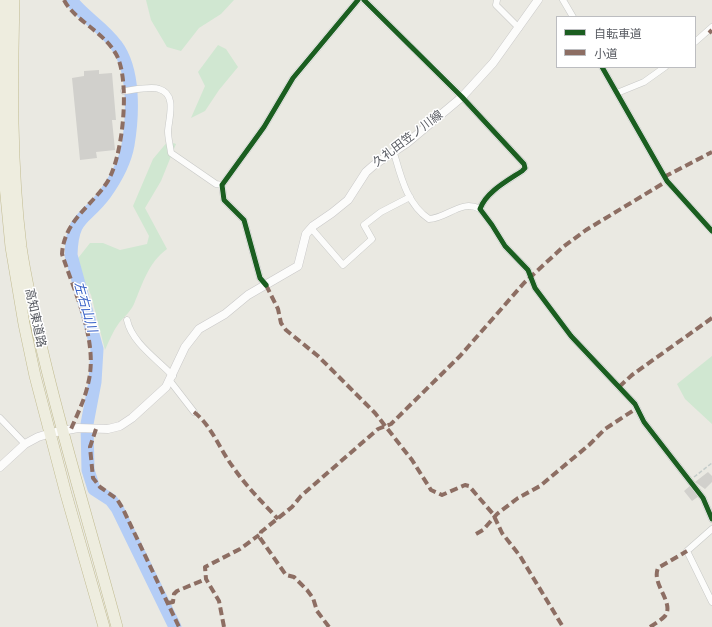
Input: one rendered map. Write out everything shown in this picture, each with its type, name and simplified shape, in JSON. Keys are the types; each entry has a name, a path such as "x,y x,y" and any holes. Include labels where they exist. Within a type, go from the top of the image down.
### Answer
{"highway":[{"name":"高知東道路","path":"4,0 2,153 12,247 24,324 35,376 68,502 104,627"},
{"name":"高知東道路","path":"14,0 12,90 14,171 21,248 35,321 63,431 118,627"}],"main road":[{"name":"久礼田笠ノ川線","path":"0,467 25,444 51,433 78,428 108,429 120,426 132,418 160,393 172,378 185,347 199,329 225,314 248,295 298,266 306,234 311,228 348,200 366,172 374,165 394,153 462,97 493,63 538,0"}],"street":[{"path":"266,285 260,278 244,220 224,200 222,185 264,127 293,78 358,0"},
{"path":"364,0 462,97 524,164 525,168 487,198 480,209"},
{"path":"497,0 496,5 519,28"},
{"path":"563,0 572,16"},
{"path":"696,41 712,27"},
{"path":"603,68 667,181 712,231"},
{"path":"617,93 644,82 664,68"},
{"path":"126,90 156,88 166,94 170,101 171,107 168,133 171,153 216,184 222,185"},
{"path":"394,153 404,188 417,208 429,220 436,219 460,207 475,206 480,209 505,246 528,270 535,288 571,336 635,404 644,422 703,498 712,519"},
{"path":"311,228 343,265 372,239 364,225 381,212 410,197"},
{"path":"127,320 129,327 139,343 172,378 194,412"},
{"path":"0,418 25,444"},
{"path":"712,529 687,551 712,602"}],"path":[{"path":"689,480 712,463"}],"green space":[{"path":"146,0 234,0 221,14 199,28 181,51 167,47 151,20"},
{"path":"218,45 226,49 238,67 219,90 205,111 191,118 205,86 198,72"},
{"path":"168,141 176,144 161,181 145,208 167,249 160,255 151,267 143,281 133,307 117,326 105,350 91,295 75,262 90,243 103,243 120,250 147,244 149,236 133,206 153,159"},
{"path":"712,356 712,424 685,399 677,384"}],"building":[{"path":"99,70 99,74 112,73 116,120 112,120 115,150 96,152 97,158 80,160 72,78 84,76 84,71"},
{"path":"708,472 712,476 712,482 705,489 695,482"},
{"path":"691,485 699,496 692,501 684,491"}],"waterway":[{"name":"左右山川","path":"71,0 116,45 127,67 131,93 130,133 127,151 122,164 105,194 77,225 72,242 71,255 97,349 95,382 87,424 88,470 94,489 111,500 117,508 175,627"}],"marked path":[{"path":"64,0 75,14 104,39 116,54 121,66 124,100 121,139 112,173 99,193 72,224 67,233 62,254 84,318 88,335 91,368 87,390 71,429"},
{"path":"709,30 712,33"},
{"path":"664,177 712,152"},
{"path":"329,627 317,611 313,598 307,590 294,577 286,575 260,538 261,532 292,507 301,496 378,429 391,424 460,356 524,283 563,247 586,230 667,181"},
{"path":"266,285 278,309 281,323 286,330 318,356 375,413 412,460 431,490 442,495 465,485 469,486 493,514 502,533 520,556 563,627"},
{"path":"619,387 632,375 712,318"},
{"path":"476,534 483,530 497,514 518,498 540,486 589,445 605,429 637,408"},
{"path":"194,412 206,424 243,481 278,519"},
{"path":"96,429 90,447 93,478 100,487 117,499 123,509 179,627"},
{"path":"224,627 219,601 206,579 205,567 240,549 259,535"},
{"path":"650,627 665,616 667,611 667,605 658,580 658,568 687,551"},
{"path":"168,603 173,602 174,594 177,591 206,579"}],"cycle path":[{"path":"266,285 260,278 244,220 224,200 222,185 264,127 293,78 358,0"},
{"path":"364,0 462,97 524,164 525,168 492,192 487,197 480,209 505,246 528,270 535,288 571,336 635,404 644,422 703,498 712,519"},
{"path":"603,68 667,181 712,231"}]}
